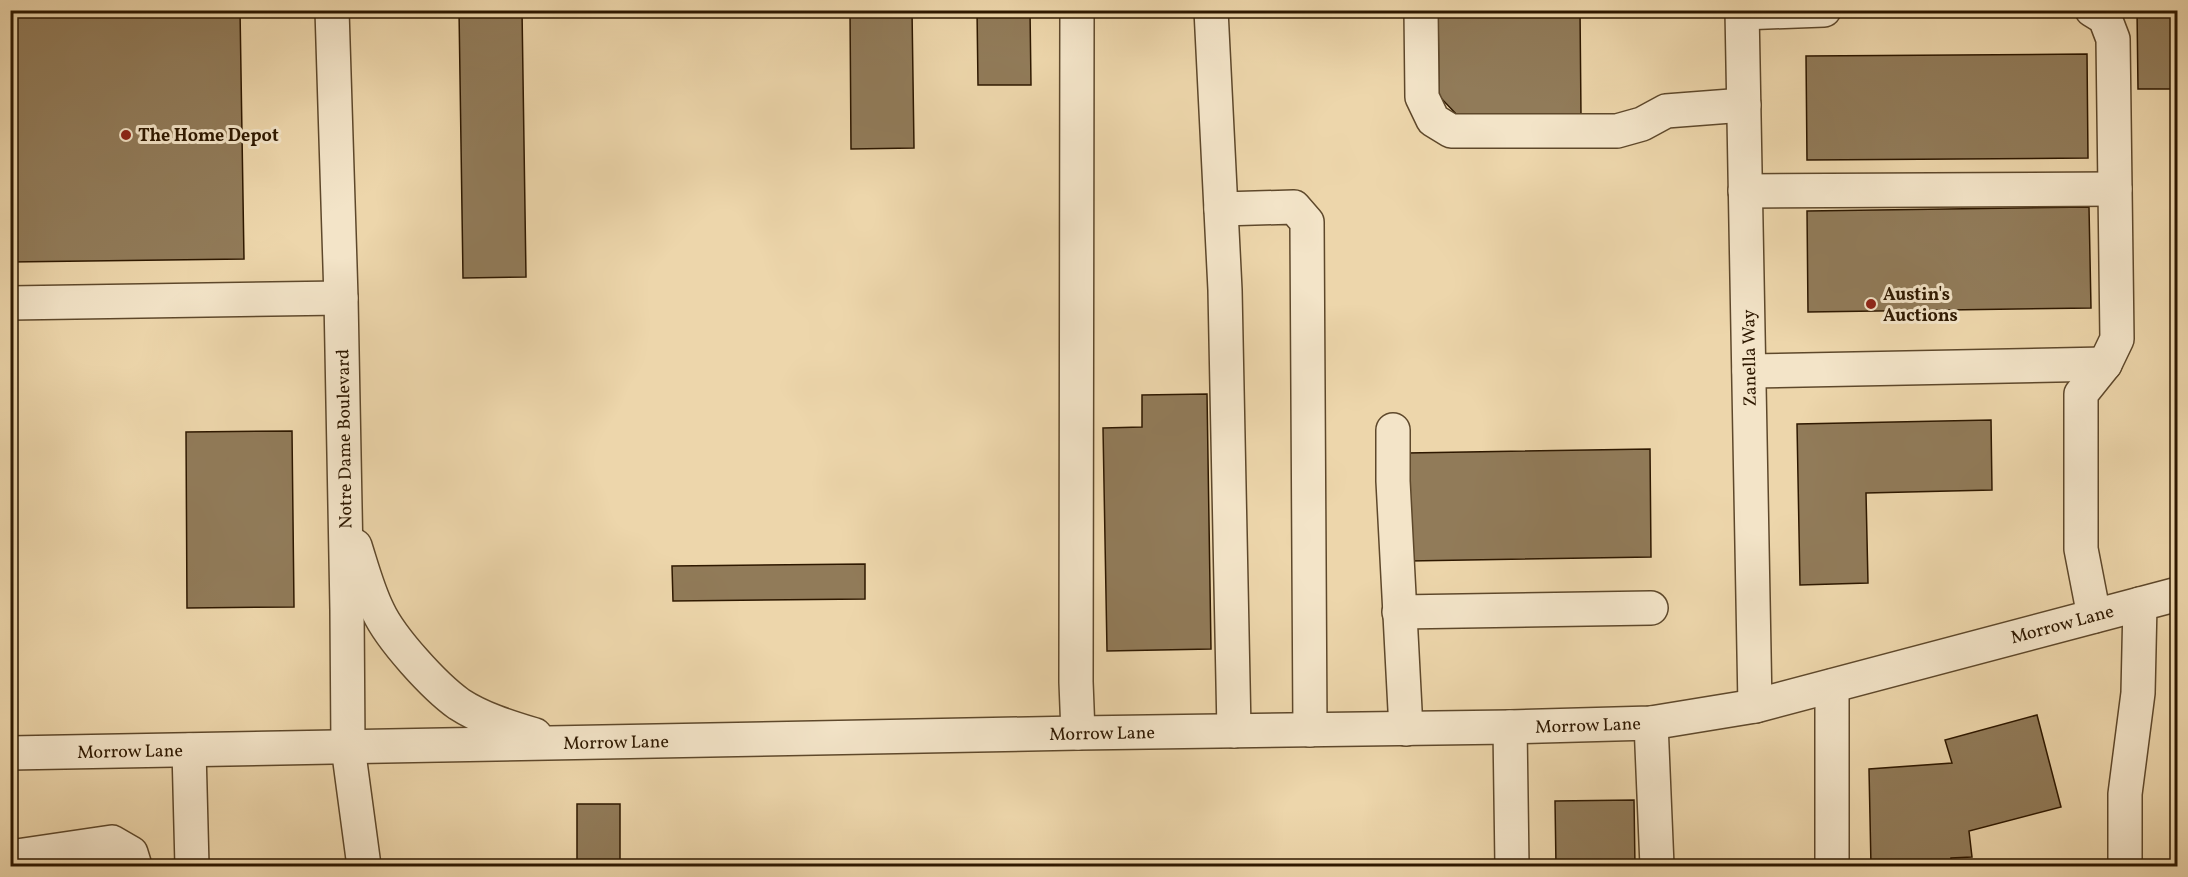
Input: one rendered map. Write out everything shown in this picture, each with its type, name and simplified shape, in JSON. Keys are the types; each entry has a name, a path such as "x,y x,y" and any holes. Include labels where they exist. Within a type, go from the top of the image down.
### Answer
{"street":[{"name":"Notre Dame Boulevard","path":"332,10 341,298 348,747 364,867"},
{"path":"1077,10 1076,682 1078,733"},
{"path":"1211,10 1225,290 1234,730"},
{"path":"1421,10 1422,97 1432,120 1451,131 1617,131 1642,124 1666,111 1744,105"},
{"path":"1742,12 1824,10"},
{"path":"2092,10 2105,18 2113,39 2117,339 2105,364 2081,394 2081,549 2094,616"},
{"name":"Zanella Way","path":"1742,12 1755,706"},
{"path":"1745,191 2115,189"},
{"path":"1221,208 1294,207 1307,222 1310,730"},
{"path":"10,303 341,298"},
{"path":"1749,371 2105,364"},
{"path":"1394,430 1393,481 1406,729"},
{"path":"345,512 378,612 430,678 459,704 495,723 560,743"},
{"name":"Morrow Lane","path":"10,753 1651,723 1755,706 2178,594"},
{"path":"2125,867 2125,794 2138,693 2140,604"},
{"path":"1399,612 1651,608"},
{"path":"1832,686 1832,867"},
{"path":"1651,723 1657,867"},
{"path":"1510,727 1512,867"},
{"path":"189,750 192,867"},
{"path":"10,857 112,842 131,853 135,867"}],"building":[{"name":"The Home Depot","path":"10,10 240,10 244,259 10,262"},
{"path":"459,10 522,10 526,277 463,278"},
{"path":"850,10 912,10 914,148 851,149"},
{"path":"977,10 1030,10 1031,85 978,85"},
{"path":"1438,10 1580,10 1581,115 1459,117 1439,96"},
{"path":"2137,10 2178,10 2178,89 2138,89"},
{"path":"2087,54 2088,158 1807,160 1806,56"},
{"path":"2089,207 2091,308 1808,312 1807,211"},
{"path":"1207,394 1211,649 1107,651 1103,428 1142,427 1142,395"},
{"path":"1991,420 1992,490 1866,493 1868,583 1800,585 1797,424"},
{"path":"292,431 294,607 187,608 186,432"},
{"path":"1650,449 1651,557 1409,561 1407,453"},
{"path":"865,564 865,599 673,601 672,566"},
{"path":"2037,715 2061,807 1969,831 1972,857 1951,858 1951,866 1871,866 1869,769 1952,763 1945,740"},
{"path":"1634,800 1635,866 1556,866 1555,801"},
{"path":"577,804 620,804 620,866 577,866"}],"place":[{"name":"The Home Depot","path":"126,135"},
{"name":"Austin's Auctions","path":"1871,304"}]}
